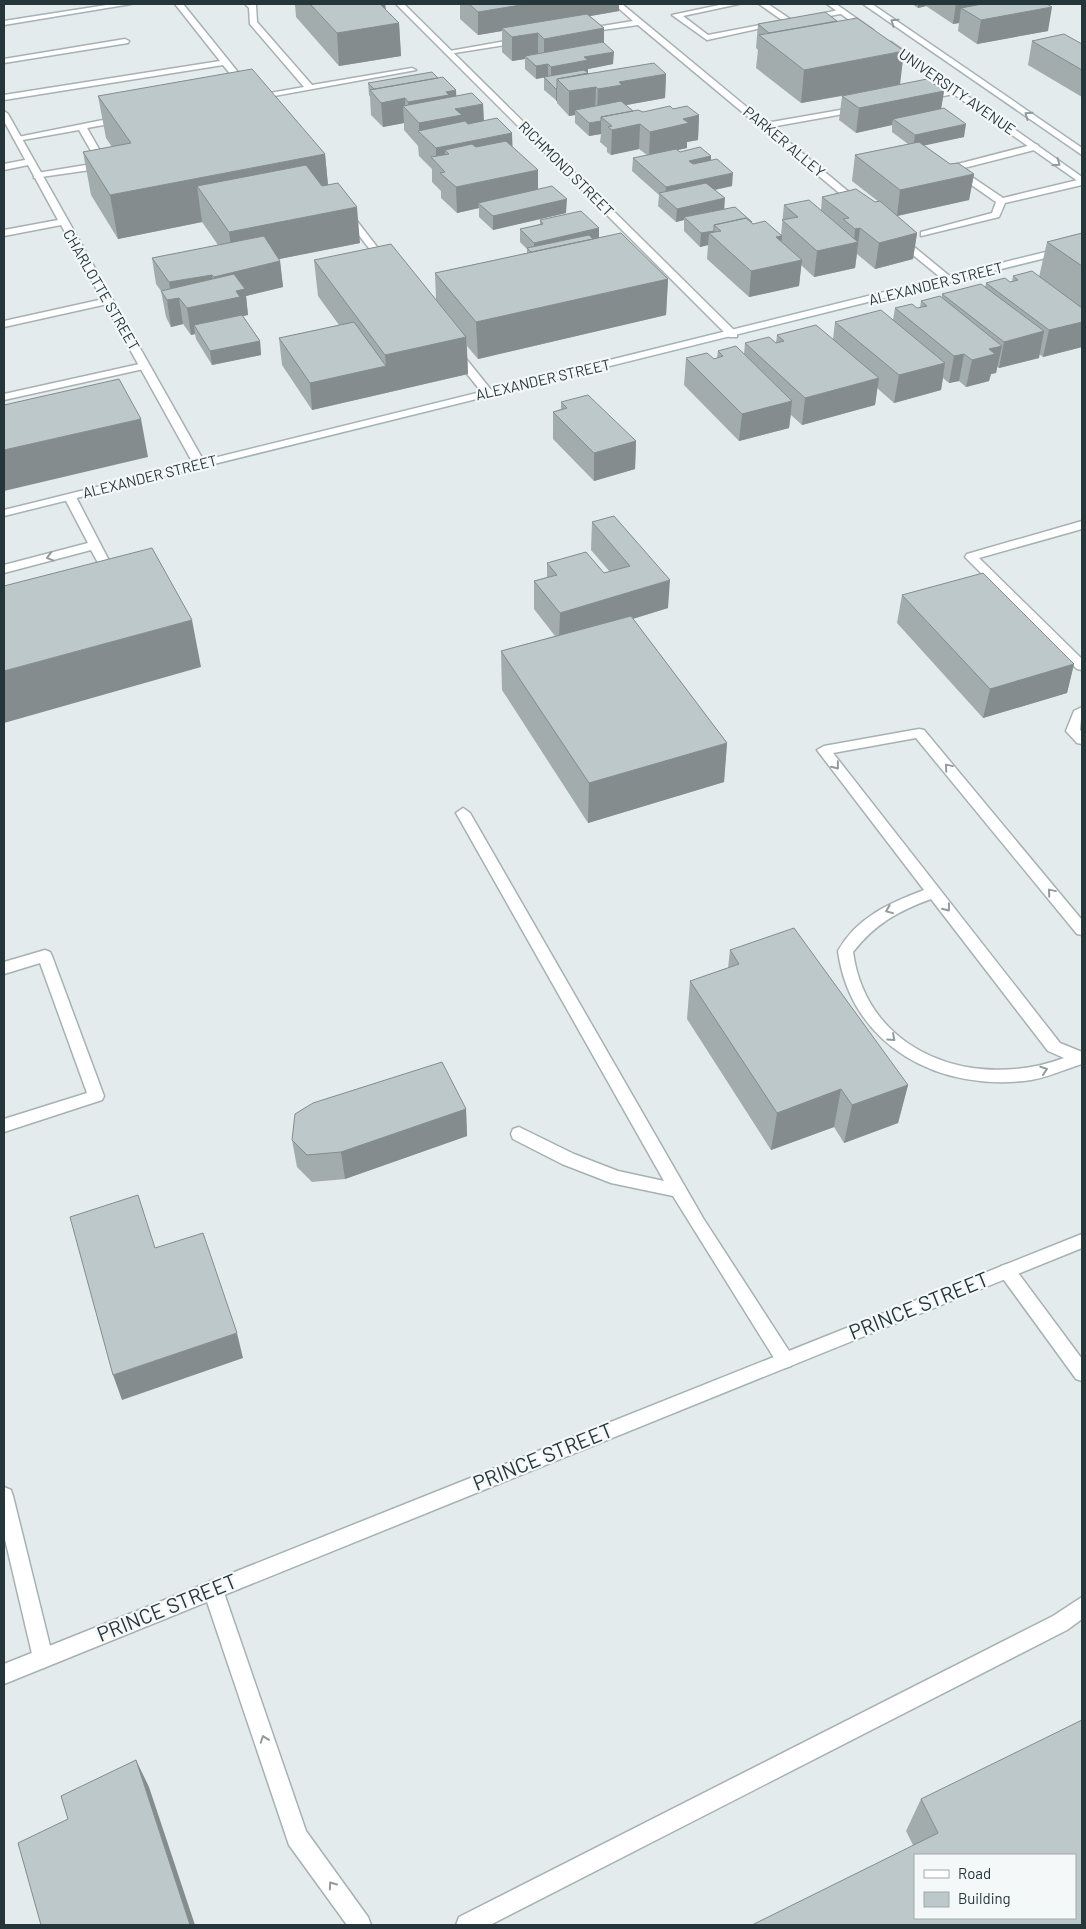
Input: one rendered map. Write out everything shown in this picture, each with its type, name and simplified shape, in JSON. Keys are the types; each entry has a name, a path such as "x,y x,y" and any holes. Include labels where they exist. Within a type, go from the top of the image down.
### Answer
{"street":[{"path":"4,23 126,4"},
{"path":"180,4 253,99 412,70"},
{"path":"250,4 253,7 253,22 310,88"},
{"name":"RICHMOND STREET","path":"400,4 733,334"},
{"name":"PARKER ALLEY","path":"618,4 868,212"},
{"path":"735,4 676,15 707,38 842,11"},
{"path":"763,4 789,22"},
{"path":"831,4 874,34"},
{"name":"UNIVERSITY AVENUE","path":"867,4 1082,152"},
{"path":"573,32 640,22"},
{"path":"448,52 534,38"},
{"name":"UNIVERSITY AVENUE","path":"882,40 1082,182"},
{"path":"4,61 125,41"},
{"path":"4,98 226,62"},
{"path":"918,98 955,91"},
{"path":"764,126 870,107"},
{"name":"CHARLOTTE STREET","path":"4,114 7,125 17,138 62,222 200,465"},
{"path":"17,138 128,118"},
{"path":"37,176 104,165 80,126"},
{"path":"1035,148 954,168 1001,201 1082,182"},
{"path":"4,167 30,162"},
{"path":"924,234 996,214 1001,201"},
{"path":"341,206 390,269"},
{"path":"4,233 62,222"},
{"path":"890,231 949,280"},
{"name":"ALEXANDER STREET","path":"4,513 733,334 1082,246"},
{"path":"4,311 6,323 108,301"},
{"path":"451,346 488,393"},
{"path":"4,397 144,366"},
{"path":"70,497 117,587"},
{"path":"1082,525 971,557 1082,666"},
{"path":"4,569 96,545"},
{"path":"1082,711 1078,714 1074,731 1082,740"},
{"path":"1082,930 919,733 824,750 1054,1047 1082,1058"},
{"path":"463,813 697,1223 786,1360"},
{"path":"934,892 882,912 862,928 845,951 849,974 865,1006 889,1036 919,1059 953,1070 987,1076 1031,1074 1082,1058"},
{"path":"4,968 45,956 96,1096 4,1125"},
{"path":"519,1134 568,1159 617,1178 680,1191"},
{"name":"PRINCE STREET","path":"4,1674 1082,1240"},
{"path":"1007,1271 1082,1372"},
{"path":"4,1496 43,1658"},
{"path":"214,1590 297,1837 360,1925"},
{"path":"467,1925 1060,1623 1082,1607"}],"building":[{"path":"310,4 380,4 399,23 337,33"},
{"path":"469,4 527,4 478,12"},
{"path":"982,4 1047,4 1052,7 981,20 961,8"},
{"path":"825,12 837,21 769,33 758,24"},
{"path":"587,14 604,28 544,39 538,33 512,37 502,28"},
{"path":"857,18 904,51 804,70 759,35"},
{"path":"1064,34 1082,44 1082,70 1032,41"},
{"path":"603,42 614,52 584,57 588,60 551,67 548,64 536,66 525,56"},
{"path":"654,63 666,74 619,82 622,85 598,89 596,87 569,91 557,79"},
{"path":"252,69 325,154 110,195 83,152 131,143 98,96"},
{"path":"584,70 588,73 557,79 556,89 544,77"},
{"path":"432,72 438,78 374,89 368,83"},
{"path":"443,77 456,90 446,92 449,95 408,102 405,98 381,103 370,90"},
{"path":"927,79 944,91 859,108 842,96"},
{"path":"472,93 483,104 455,109 462,115 419,123 403,106"},
{"path":"621,101 633,111 601,117 601,121 589,123 575,110"},
{"path":"670,106 673,109 687,106 699,115 683,119 689,123 650,132 640,124 612,130 608,127 612,126 601,117 638,110 643,112"},
{"path":"944,108 966,124 915,135 893,119"},
{"path":"497,118 512,133 436,148 418,131 465,121 468,124"},
{"path":"506,141 538,170 456,187 440,173 445,172 431,157 449,154 445,150 472,144 476,147"},
{"path":"919,142 950,164 958,163 974,174 900,190 855,155"},
{"path":"700,147 711,156 689,161 693,164 717,159 733,173 666,187 633,158 676,149 680,152"},
{"path":"306,165 322,186 338,183 357,207 229,232 197,186"},
{"path":"706,183 725,198 677,209 659,193"},
{"path":"552,186 567,199 493,216 478,203"},
{"path":"856,189 875,202 880,201 917,233 879,243 860,228 855,229 843,219 849,218 822,197"},
{"path":"809,200 858,242 817,251 782,220 798,217 784,205"},
{"path":"735,207 752,222 746,218 714,225 714,231 701,233 684,217"},
{"path":"581,211 599,228 534,243 520,229 543,224 540,220"},
{"path":"746,218 753,224 765,221 782,236 776,237 802,260 751,271 709,233 721,231 714,225"},
{"path":"621,233 668,279 476,322 435,273"},
{"path":"1082,233 1082,266 1047,242"},
{"path":"589,235 593,239 531,252 527,248"},
{"path":"264,236 280,261 214,277 212,275 169,282 152,258"},
{"path":"391,244 466,337 385,355 314,260"},
{"path":"1032,271 1082,308 1082,322 1049,330 986,283 1005,278 1010,282 1018,280 1013,276"},
{"path":"234,274 245,289 236,291 240,297 187,308 179,298 167,300 161,291"},
{"path":"981,284 1044,331 1004,342 942,294"},
{"path":"940,296 1002,346 989,349 995,354 972,360 964,354 954,356 895,308 912,304 917,308 927,306 921,301"},
{"path":"881,310 945,363 899,375 835,322"},
{"path":"242,315 260,341 210,351 194,325"},
{"path":"354,322 386,366 310,383 279,338"},
{"path":"816,325 879,378 805,398 745,343 769,337 776,343 784,341 777,335"},
{"path":"736,346 792,401 742,414 686,358 707,353 714,359 723,356 718,351"},
{"path":"119,379 141,419 4,450 4,405"},
{"path":"588,395 636,441 594,453 553,412 567,408 561,402"},
{"path":"614,516 670,580 560,613 534,581 557,575 547,563 586,552 604,573 630,566 592,522"},
{"path":"152,548 192,620 4,671 4,586"},
{"path":"983,573 1074,664 990,689 902,595"},
{"path":"631,616 727,743 589,783 501,651"},
{"path":"794,928 908,1085 852,1105 841,1089 777,1113 690,981 739,964 730,950"},
{"path":"442,1062 466,1109 341,1152 307,1155 292,1140 295,1114 313,1103"},
{"path":"138,1195 155,1248 203,1233 237,1333 113,1375 70,1217"},
{"path":"1082,1720 1082,1925 752,1925 938,1833 921,1799"},
{"path":"136,1760 190,1925 41,1925 18,1843 68,1819 61,1796"}]}
